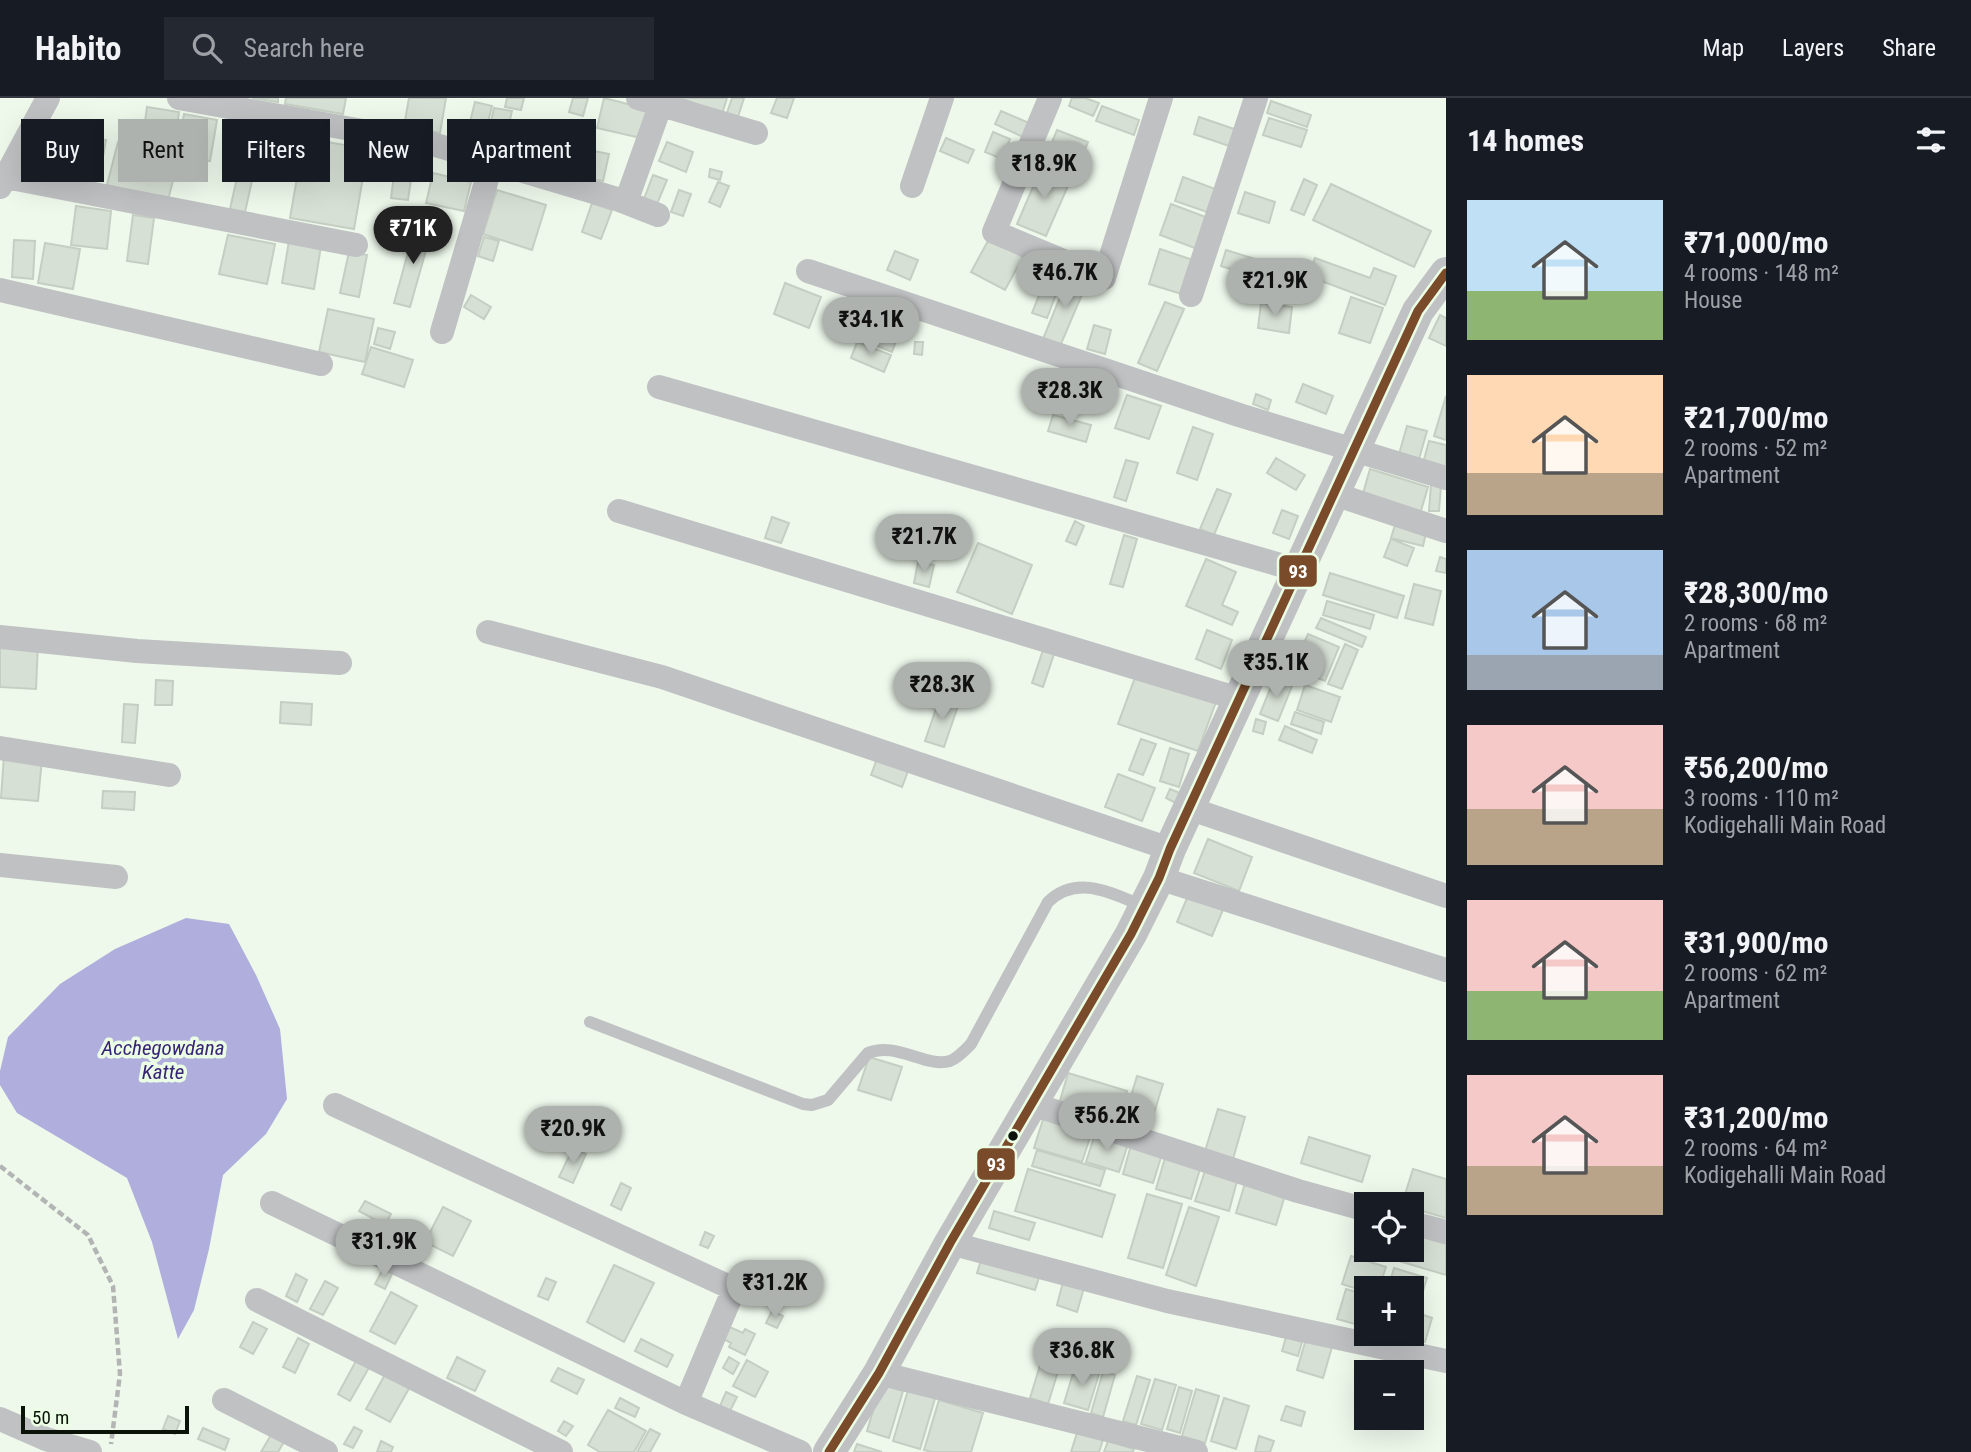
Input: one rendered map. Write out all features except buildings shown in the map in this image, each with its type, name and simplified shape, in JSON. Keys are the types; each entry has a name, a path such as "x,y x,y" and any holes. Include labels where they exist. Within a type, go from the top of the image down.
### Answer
{"street":[{"path":"48,98 3,182 356,244"},
{"path":"179,98 447,148"},
{"path":"912,186 942,98"},
{"path":"1050,98 994,232 1104,278 1161,98"},
{"path":"1191,295 1256,98"},
{"path":"626,202 654,100 756,133"},
{"path":"442,332 486,182"},
{"path":"559,182 626,202 658,215"},
{"path":"808,271 1238,415 1446,478"},
{"path":"829,1452 879,1373 950,1243 1131,934 1418,310 1446,273"},
{"path":"0,290 321,364"},
{"path":"659,387 1298,570"},
{"path":"1334,494 1446,531"},
{"path":"619,511 1239,699"},
{"path":"488,632 662,677 1170,849"},
{"path":"0,637 137,651 341,663"},
{"path":"0,748 169,775"},
{"path":"1188,808 1446,896"},
{"path":"0,865 116,877"},
{"path":"1159,878 1446,970"},
{"path":"1032,1104 1298,1191 1354,1206"},
{"path":"335,1105 734,1289 686,1403"},
{"path":"272,1203 686,1403 800,1452"},
{"path":"1424,1226 1446,1232"},
{"path":"950,1243 1167,1301 1446,1361"},
{"path":"257,1300 561,1452"},
{"path":"879,1373 1196,1452"},
{"path":"224,1400 326,1452"},
{"path":"0,1419 46,1439 90,1452"}],"lane":[{"path":"590,1022 803,1104 821,1104 828,1100 868,1053 874,1050 889,1050 943,1062 957,1057 971,1044 1048,902 1057,893 1084,886 1143,906"}],"path":[{"path":"0,1166 88,1235 114,1286 120,1374 110,1452"}],"water":[{"name":"Acchegowdana Katte","path":"186,918 229,924 280,1029 287,1099 266,1134 223,1175 194,1310 178,1339 152,1242 127,1178 17,1113 0,1085 0,1071 8,1037 60,984 115,949"}],"transit line":[{"name":"93","path":"829,1452 879,1373 950,1243 1131,934 1418,311 1446,273"}]}
